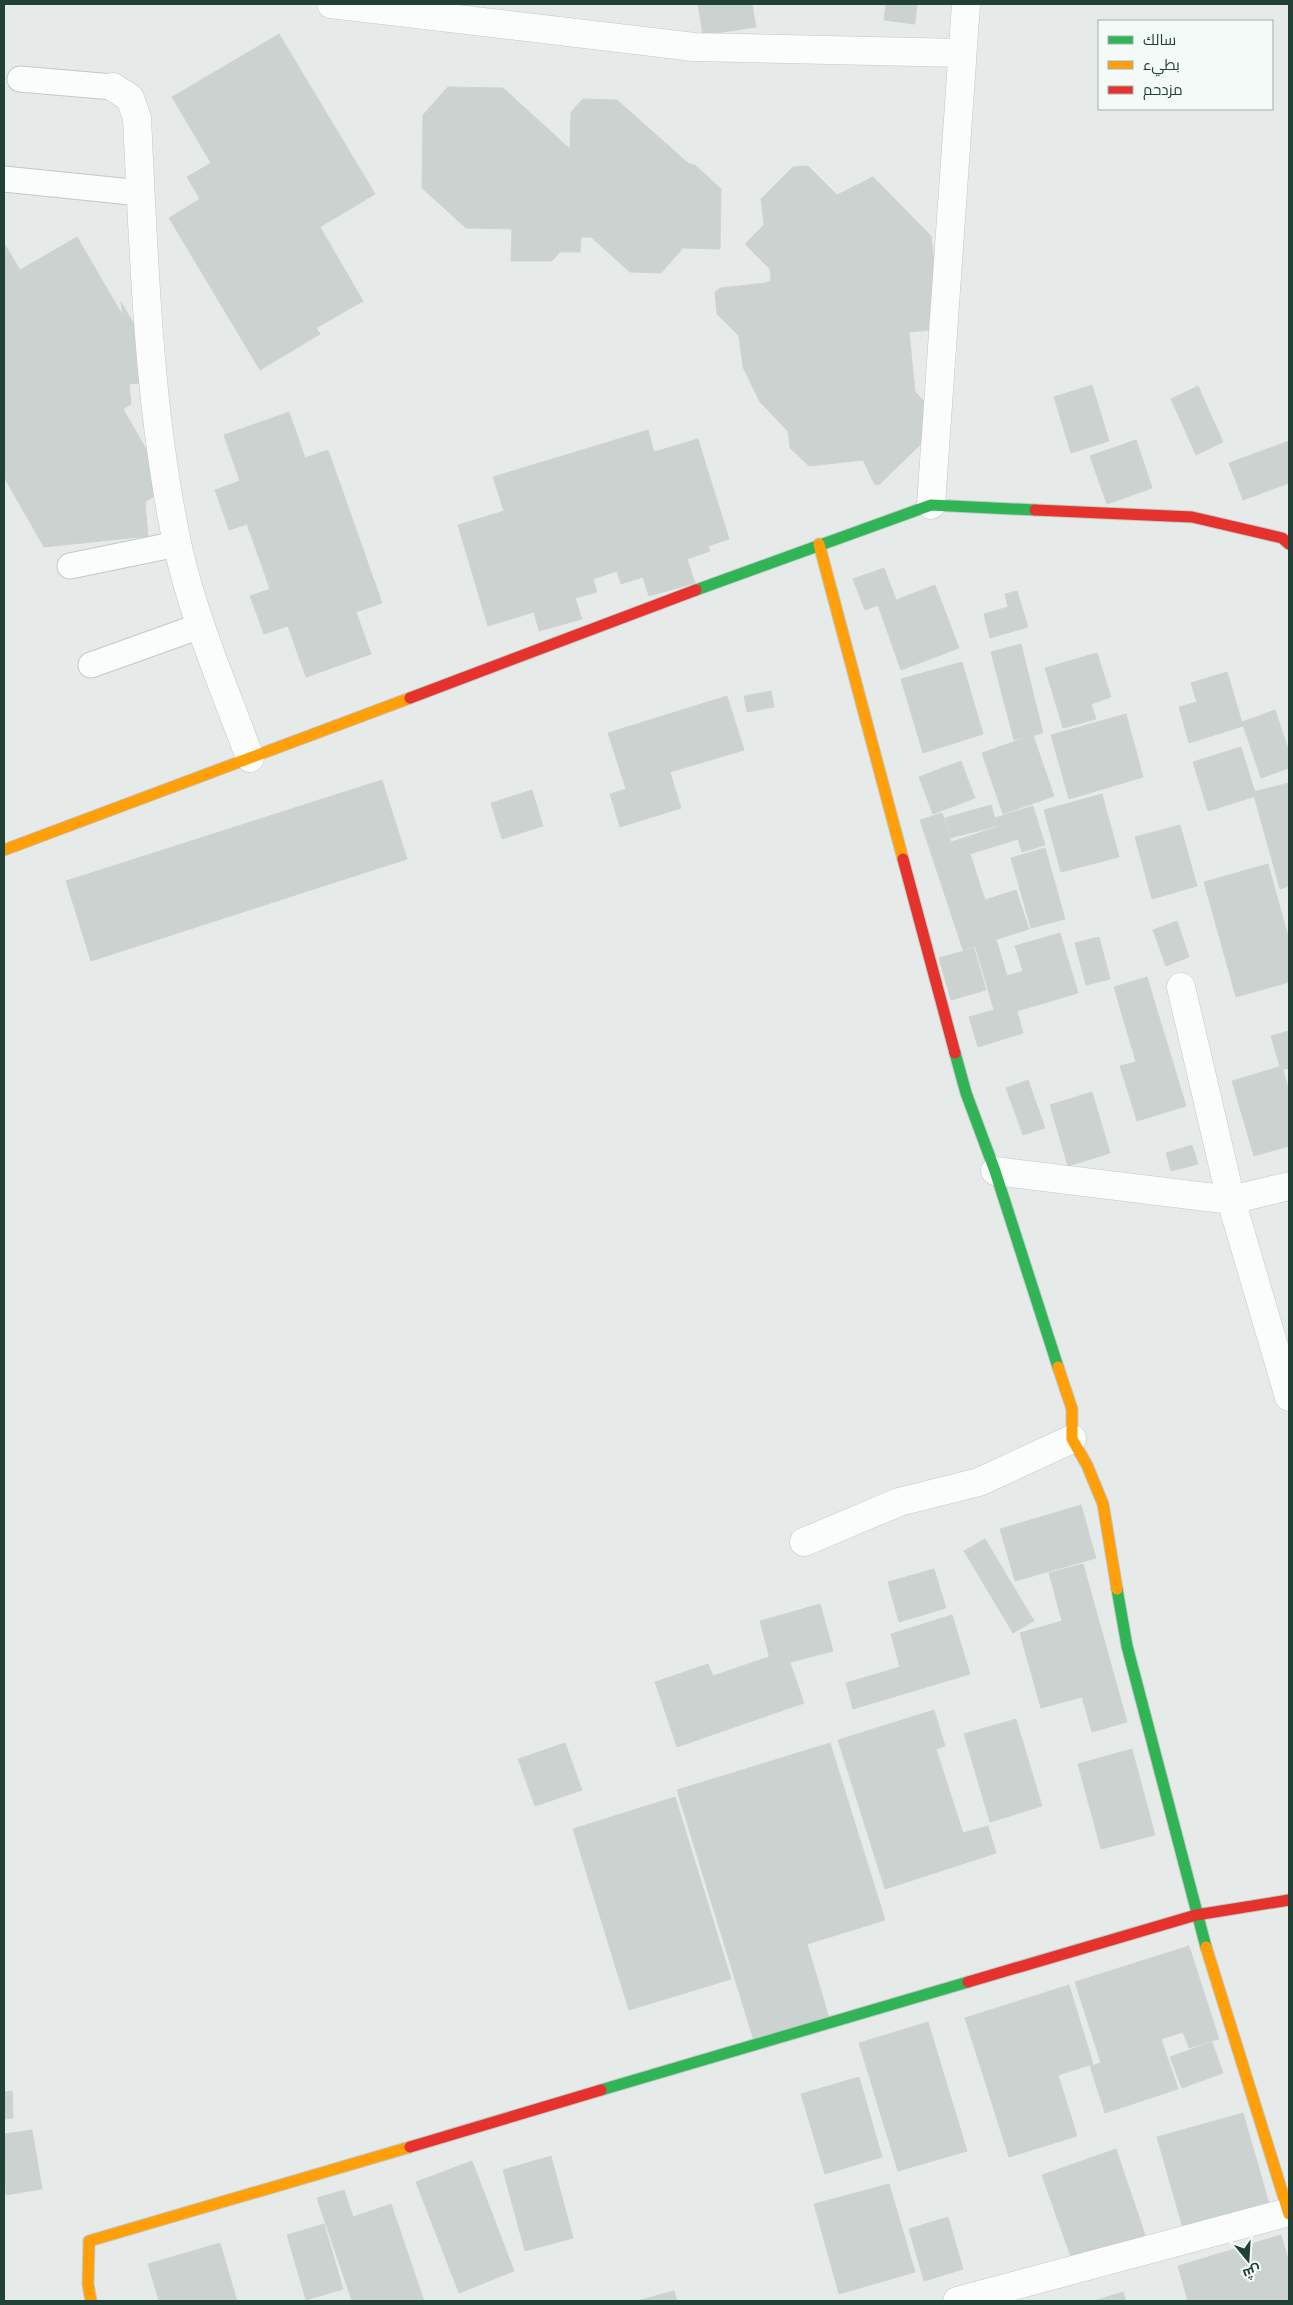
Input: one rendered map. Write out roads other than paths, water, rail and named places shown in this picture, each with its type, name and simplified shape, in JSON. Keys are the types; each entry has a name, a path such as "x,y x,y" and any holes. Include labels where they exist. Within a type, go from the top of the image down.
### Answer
{"street":[{"path":"330,4 694,47 962,53"},
{"path":"931,505 966,4"},
{"path":"113,88 130,98 137,118 149,327 160,442 177,544 200,626 250,758"},
{"path":"4,850 818,544 931,505 1192,517 1282,538 1289,544"},
{"path":"818,544 966,1093 995,1171 1072,1408 1072,1439 1087,1465 1103,1504 1127,1646 1196,1915 1289,2213 957,2301"},
{"path":"1181,987 1231,1200 1289,1397"},
{"path":"995,1171 1231,1200 1289,1186"},
{"path":"804,1542 899,1502 978,1482 1072,1439"},
{"path":"92,2301 88,2284 89,2241 1196,1915 1289,1900"}],"lane":[{"path":"20,79 113,88"},
{"path":"4,179 141,193"},
{"path":"70,566 177,544"},
{"path":"91,665 200,626"}]}
